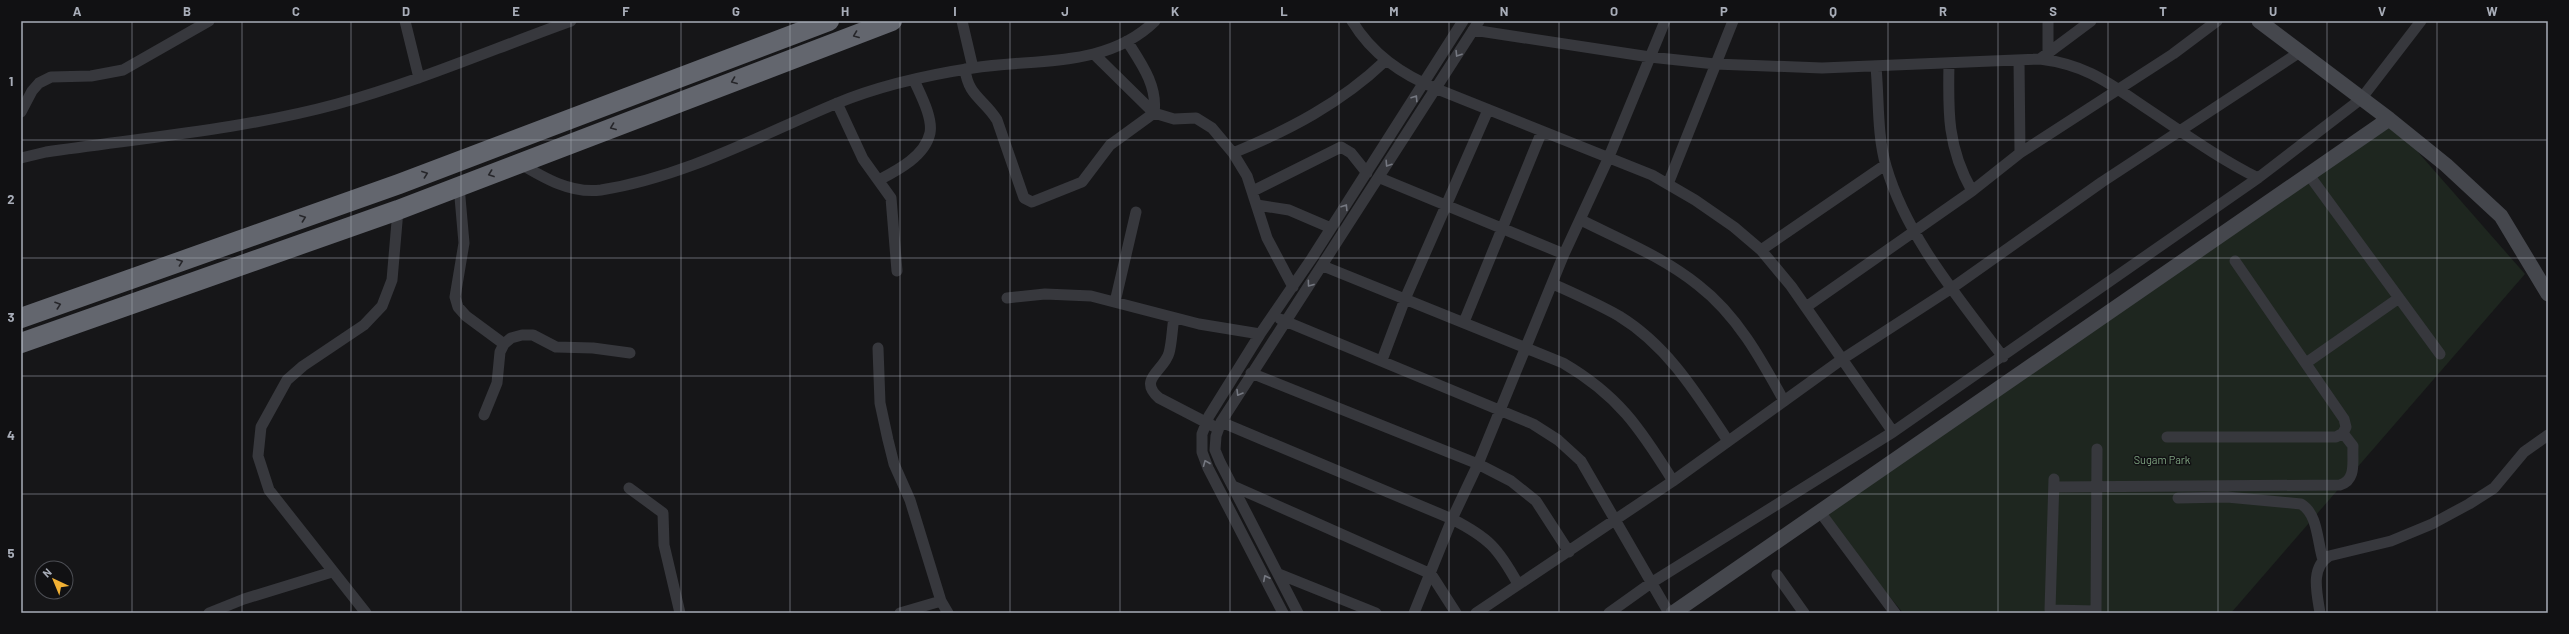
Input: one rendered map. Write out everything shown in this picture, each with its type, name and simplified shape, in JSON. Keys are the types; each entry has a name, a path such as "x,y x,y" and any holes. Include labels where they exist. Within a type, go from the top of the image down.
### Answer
{"highway":[{"path":"21,318 399,184 829,21"},
{"path":"21,343 398,210 892,21"}],"street":[{"path":"21,112 32,91 39,83 51,77 91,76 123,70 209,21"},
{"path":"405,21 419,78"},
{"path":"21,158 46,152 269,119 337,104 419,78 570,21"},
{"path":"962,21 969,68 970,90 990,109 997,120 1022,193 1028,202 1032,202 1069,189 1082,182 1110,145 1154,113 1156,100 1149,78 1127,41"},
{"path":"519,163 549,181 574,189 599,190 636,183 687,167 837,103 914,80 969,68 1095,55 1127,41 1155,21"},
{"path":"1352,21 1369,46 1385,61 1425,84 1608,159 1652,175 1695,200 1761,250 1806,307 1841,360 1893,432"},
{"path":"1283,613 1208,468 1202,452 1202,434 1260,334 1425,84 1463,21"},
{"path":"1414,613 1452,519 1478,464 1564,254 1608,159 1665,21"},
{"path":"1668,184 1733,21"},
{"path":"2044,56 2048,21"},
{"path":"2044,56 2091,21"},
{"path":"1806,307 1972,190 2020,153 2118,88 2173,54 2217,21"},
{"path":"2259,21 2389,119 2446,165 2501,216 2548,294"},
{"path":"1609,613 1651,583 1893,432 2003,357 2258,178 2361,99 2421,21"},
{"path":"1298,613 1215,450 1220,426 1251,373 1380,178 1476,25 1650,57 1715,64 1822,68 2019,60 2044,56 2090,71 2118,88 2181,131 2258,178"},
{"path":"1476,613 1673,481 1841,360 1952,288 2072,203 2300,52"},
{"path":"1095,55 1154,113 1174,119 1196,118 1204,122 1233,153 1247,176 1267,238 1292,287"},
{"path":"2019,60 2020,153"},
{"path":"1233,153 1280,134 1313,115 1363,82 1385,61"},
{"path":"1949,63 1948,116 1951,139 1956,159 1972,190"},
{"path":"1876,66 1885,165 1896,195 1914,231 1952,288 2003,357"},
{"path":"879,180 913,158 925,144 930,132 929,119 914,80"},
{"path":"837,103 863,159 892,198 894,208 897,271"},
{"path":"1382,360 1405,299 1488,110"},
{"path":"1673,613 2389,119"},
{"path":"1464,322 1542,131"},
{"path":"1253,191 1341,147 1351,153 1367,173"},
{"path":"1761,250 1885,165"},
{"path":"2309,175 2440,354"},
{"path":"1380,178 1502,227 1564,254"},
{"path":"459,186 464,243 456,297 458,307 466,316 504,344"},
{"path":"1257,204 1288,210 1331,228"},
{"path":"366,613 332,572 269,490 258,456 261,427 274,400 287,380 303,366 364,325 382,306 392,280 398,210"},
{"path":"1115,302 1136,212"},
{"path":"1581,220 1656,257 1698,285 1742,332 1759,354 1784,401"},
{"path":"2167,437 2336,436 2342,433 2346,427 2344,419 2235,261"},
{"path":"1323,266 1526,347 1563,363 1591,379 1622,407 1644,433 1673,481"},
{"path":"1553,284 1619,316 1651,340 1678,367 1728,442"},
{"path":"1007,298 1068,294 1115,302 1174,318 1260,334"},
{"path":"2306,363 2399,298"},
{"path":"1273,314 1284,322 1382,360 1500,410 1558,440 1581,461 1601,492 1614,520 1669,613"},
{"path":"1174,318 1169,353 1151,379 1150,386 1152,392 1159,398 1207,423 1220,426 1452,519 1490,542 1502,556 1518,584"},
{"path":"484,415 497,383 500,352 504,344 510,338 522,335 533,335 556,347 593,348 630,353"},
{"path":"878,348 880,403 894,464 910,500 941,601 948,613"},
{"path":"1251,373 1478,464 1511,482 1536,501 1569,552"},
{"path":"2097,449 2097,486 2096,612 2050,610 2054,483 2097,486 2340,485 2348,483 2352,477 2353,446 2342,433"},
{"path":"2320,613 2316,576 2318,566 2322,560 2329,556 2391,541 2432,524 2470,504 2494,488 2524,452 2548,435"},
{"path":"1233,486 1431,574 1456,613"},
{"path":"629,488 663,513 664,545 680,613"},
{"path":"2178,498 2227,497 2301,504 2309,509 2314,518 2322,560"},
{"path":"1820,512 1895,613"},
{"path":"209,613 244,599 332,572"},
{"path":"1279,574 1376,613"},
{"path":"1777,575 1800,612"},
{"path":"900,613 941,601"}],"green space":[{"name":"Sugam Park","path":"2389,119 2525,274 2231,613 1903,613 1820,512"}]}
